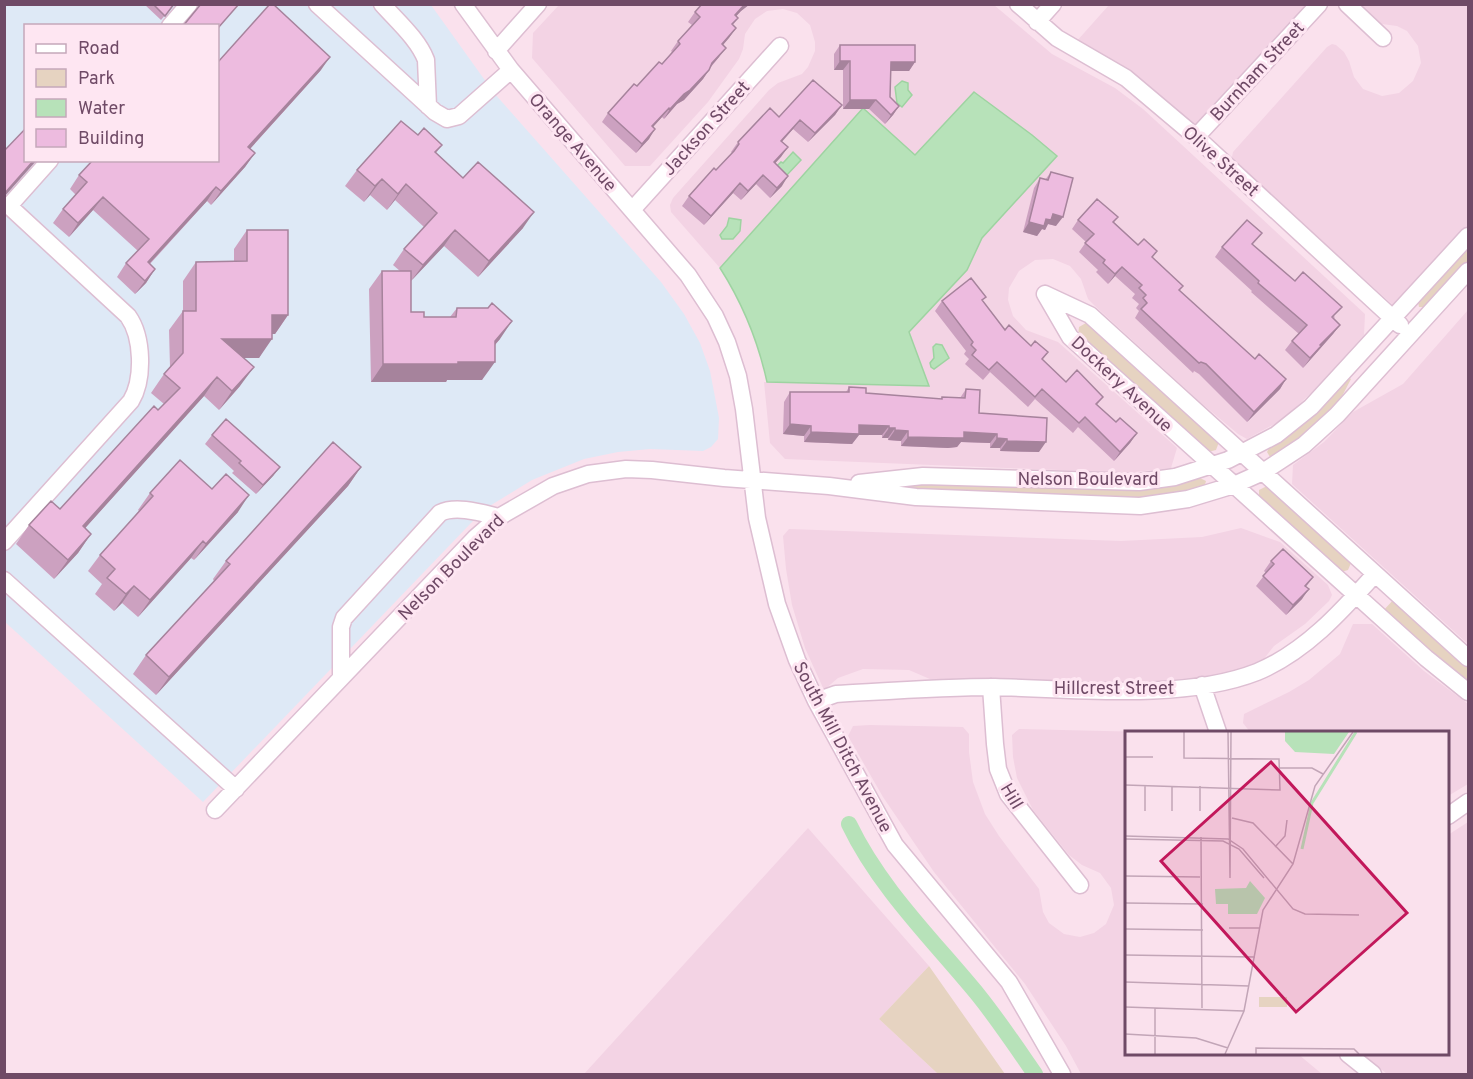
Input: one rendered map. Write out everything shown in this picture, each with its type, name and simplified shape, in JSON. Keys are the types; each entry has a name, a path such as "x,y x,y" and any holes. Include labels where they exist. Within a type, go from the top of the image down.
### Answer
{"street":[{"path":"172,24 189,4"},
{"path":"317,4 429,106 447,119 459,116 511,70"},
{"path":"382,4 424,54 429,106"},
{"name":"Orange Avenue","path":"463,4 511,70 688,275"},
{"path":"496,51 538,4"},
{"name":"Olive Street","path":"1018,4 1037,22 1074,49 1126,78 1196,137 1410,335"},
{"path":"1037,22 1053,4"},
{"name":"Burnham Street","path":"1196,137 1319,4"},
{"path":"1347,4 1383,38"},
{"name":"Jackson Street","path":"632,210 780,46"},
{"path":"4,542 131,401 139,384 139,342 128,316 9,207 48,162"},
{"name":"Nelson Boulevard","path":"829,486 923,476 1139,482 1175,477 1212,466 1244,453 1276,435 1311,406 1468,236"},
{"name":"Nelson Boulevard","path":"215,810 475,538 499,516 553,486 571,479 606,471 652,470 829,486 916,497 1140,506 1188,499 1233,485 1263,472 1304,445 1326,426 1468,271"},
{"name":"South Mill Ditch Avenue","path":"688,275 715,316 733,360 744,408 757,518 777,604 797,660 816,701 895,845 1009,982 1062,1074"},
{"name":"Dockery Avenue","path":"1468,658 1090,315 1045,294 1070,338 1426,658 1468,692"},
{"path":"341,677 341,627 344,618 440,513 449,510 476,511 499,516"},
{"name":"Hillcrest Street","path":"816,701 836,694 991,687 1155,691 1229,681 1275,663 1307,642 1321,631 1375,574"},
{"path":"4,579 236,789"},
{"path":"1202,685 1218,731"},
{"name":"Hill","path":"991,687 998,769 1008,794 1080,885"},
{"path":"1449,815 1468,802"},
{"path":"1350,1055 1373,1074"}],"shaded area":[{"path":"5,5 431,5 494,93 661,282 684,314 700,343 710,371 719,418 718,439 711,447 703,451 650,449 618,452 584,459 532,480 488,507 203,802 5,622"},
{"path":"559,5 994,5 1052,54 1115,88 1143,109 1365,314 1364,335 1291,412 1247,439 1200,402 1095,306 1088,299 1081,279 1070,266 1053,259 1035,260 1019,271 1009,288 1008,300 1013,316 1026,330 1058,342 1175,446 1177,448 1171,468 1108,472 785,459 770,443 764,382 929,386 909,332 967,270 982,238 1056,156 974,92 915,155 863,108 720,268 671,212 670,205 673,198 769,90 778,83 802,74 808,67 815,51 810,25 797,13 783,9 767,11 755,19 745,34 739,59 708,102 650,166 625,166 532,58 533,33"},
{"path":"1109,5 1311,5 1200,128 1137,81 1076,42"},
{"path":"1364,5 1468,5 1468,237 1394,306 1233,161 1232,157 1233,152 1332,44 1344,52 1354,77 1363,89 1382,96 1399,93 1413,81 1421,63 1418,46 1407,31 1373,20 1362,9"},
{"path":"1468,310 1468,644 1292,484 1293,465 1324,442 1353,412 1403,384"},
{"path":"1241,528 1280,542 1328,585 1332,595 1329,601 1305,624 1274,646 1249,678 1223,687 953,689 909,670 863,669 838,678 824,690 805,648 792,605 783,536 789,529 1121,541 1202,537"},
{"path":"1353,624 1372,624 1424,671 1468,704 1468,784 1449,795 1449,731 1249,731 1243,723 1244,714 1309,680 1340,654"},
{"path":"853,726 963,727 969,734 973,782 985,814 1039,889 1043,912 1049,923 1064,934 1080,937 1094,933 1106,924 1114,905 1111,888 1100,873 1082,865 1069,855 1033,810 1017,778 1012,735 1019,729 1125,731 1125,1055 1299,1055 1322,1074 1081,1074 1066,1046 1025,984 934,872 883,797 848,736"},
{"path":"1468,822 1468,1074 1387,1074 1364,1055 1449,1055 1449,834"},
{"path":"808,828 929,966 879,1019 938,1074 584,1074"}],"green space":[{"path":"1468,246 1468,261 1426,307 1419,307 1418,302"},
{"path":"1086,323 1219,442 1216,450 1208,452 1078,336 1079,327"},
{"path":"1348,377 1351,379 1338,404 1298,441 1270,457 1267,452 1269,448"},
{"path":"1200,478 1206,481 1204,488 1144,500 882,489 926,484 1123,489 1168,486"},
{"path":"1267,486 1351,563 1348,570 1341,572 1259,499 1259,490"},
{"path":"1394,599 1468,667 1468,684 1383,611"},
{"path":"929,966 1005,1074 938,1074 879,1019"}],"water":[{"path":"902,81 908,83 908,90 912,95 902,107 897,103 895,87"},
{"path":"974,92 1057,156 982,238 967,270 909,332 929,386 767,382 749,323 720,268 863,108 915,155"},
{"path":"793,152 801,160 786,176 776,167"},
{"path":"729,218 741,220 740,231 733,239 722,239 720,235 727,226"},
{"path":"936,344 942,345 949,358 934,369 930,363 934,358 933,347"}],"building":[{"path":"153,4 174,4 165,16"},
{"path":"201,4 239,4 219,27 219,24 185,24"},
{"path":"270,4 273,4 330,57 248,147 255,153 221,191 216,187 148,262 155,269 145,281 126,263 149,239 103,197 78,223 63,209 87,182 79,175 91,162 219,162 219,61"},
{"path":"702,4 745,4 735,15 738,18 732,24 736,28 722,44 726,48 712,63 709,70 652,126 655,129 642,144 608,113 634,84 637,86 680,44 678,41 700,17 695,12"},
{"path":"840,45 915,45 915,62 891,62 890,97 899,106 891,115 876,100 850,100 850,61 840,61"},
{"path":"813,80 842,105 815,133 800,120 781,141 788,147 774,162 788,176 777,188 763,175 748,191 740,183 711,216 689,196 714,168 716,170 734,151 738,142 770,108 779,117"},
{"path":"401,121 418,135 424,128 442,145 435,152 463,178 478,162 534,212 489,261 455,230 423,265 404,249 437,213 406,184 398,194 382,179 375,186 357,170"},
{"path":"24,130 24,162 32,162 4,194 4,151"},
{"path":"1051,172 1073,178 1063,217 1053,214 1051,220 1046,219 1044,226 1029,222 1040,178 1048,180"},
{"path":"1097,199 1118,217 1113,222 1138,245 1144,239 1157,251 1152,257 1183,286 1179,290 1255,359 1259,354 1286,379 1254,412 1206,364 1199,363 1141,309 1147,303 1143,298 1146,295 1139,288 1142,285 1122,267 1115,274 1103,263 1105,260 1085,243 1094,234 1078,220"},
{"path":"1247,220 1262,233 1252,244 1295,281 1303,272 1342,307 1332,317 1340,325 1310,358 1292,341 1307,325 1258,283 1259,281 1222,247"},
{"path":"247,230 288,230 288,315 272,315 272,339 222,339 254,367 232,391 217,377 83,526 91,534 68,560 29,525 51,501 60,509 154,406 158,410 180,388 164,374 183,353 183,311 196,311 196,262 247,261"},
{"path":"382,271 411,271 411,312 424,312 424,317 456,317 457,308 488,308 492,303 512,321 495,341 495,362 383,364"},
{"path":"971,278 986,297 982,300 1005,330 1009,325 1031,346 1035,341 1048,352 1042,359 1066,382 1077,370 1103,397 1096,404 1116,422 1120,418 1137,433 1120,452 1085,417 1079,423 1042,389 1035,397 997,362 989,370 972,355 976,350 971,345 973,342 942,301"},
{"path":"849,387 866,388 866,393 942,399 942,397 965,398 966,389 980,390 979,413 1047,418 1046,442 1007,441 1007,439 997,438 997,434 964,432 964,438 908,437 908,431 895,430 889,426 859,425 859,434 811,432 811,426 790,424 790,392 849,392"},
{"path":"226,419 280,467 263,485 212,435"},
{"path":"333,442 361,467 169,677 146,655 230,564 226,561"},
{"path":"180,460 212,489 226,474 249,495 206,544 203,541 150,600 134,586 126,594 107,578 115,569 100,555 153,496 150,493"},
{"path":"1283,549 1313,577 1305,586 1309,589 1293,605 1263,576 1274,564 1271,561"}],"waterway":[{"path":"849,824 876,871 909,914 979,996 1035,1074"}]}
